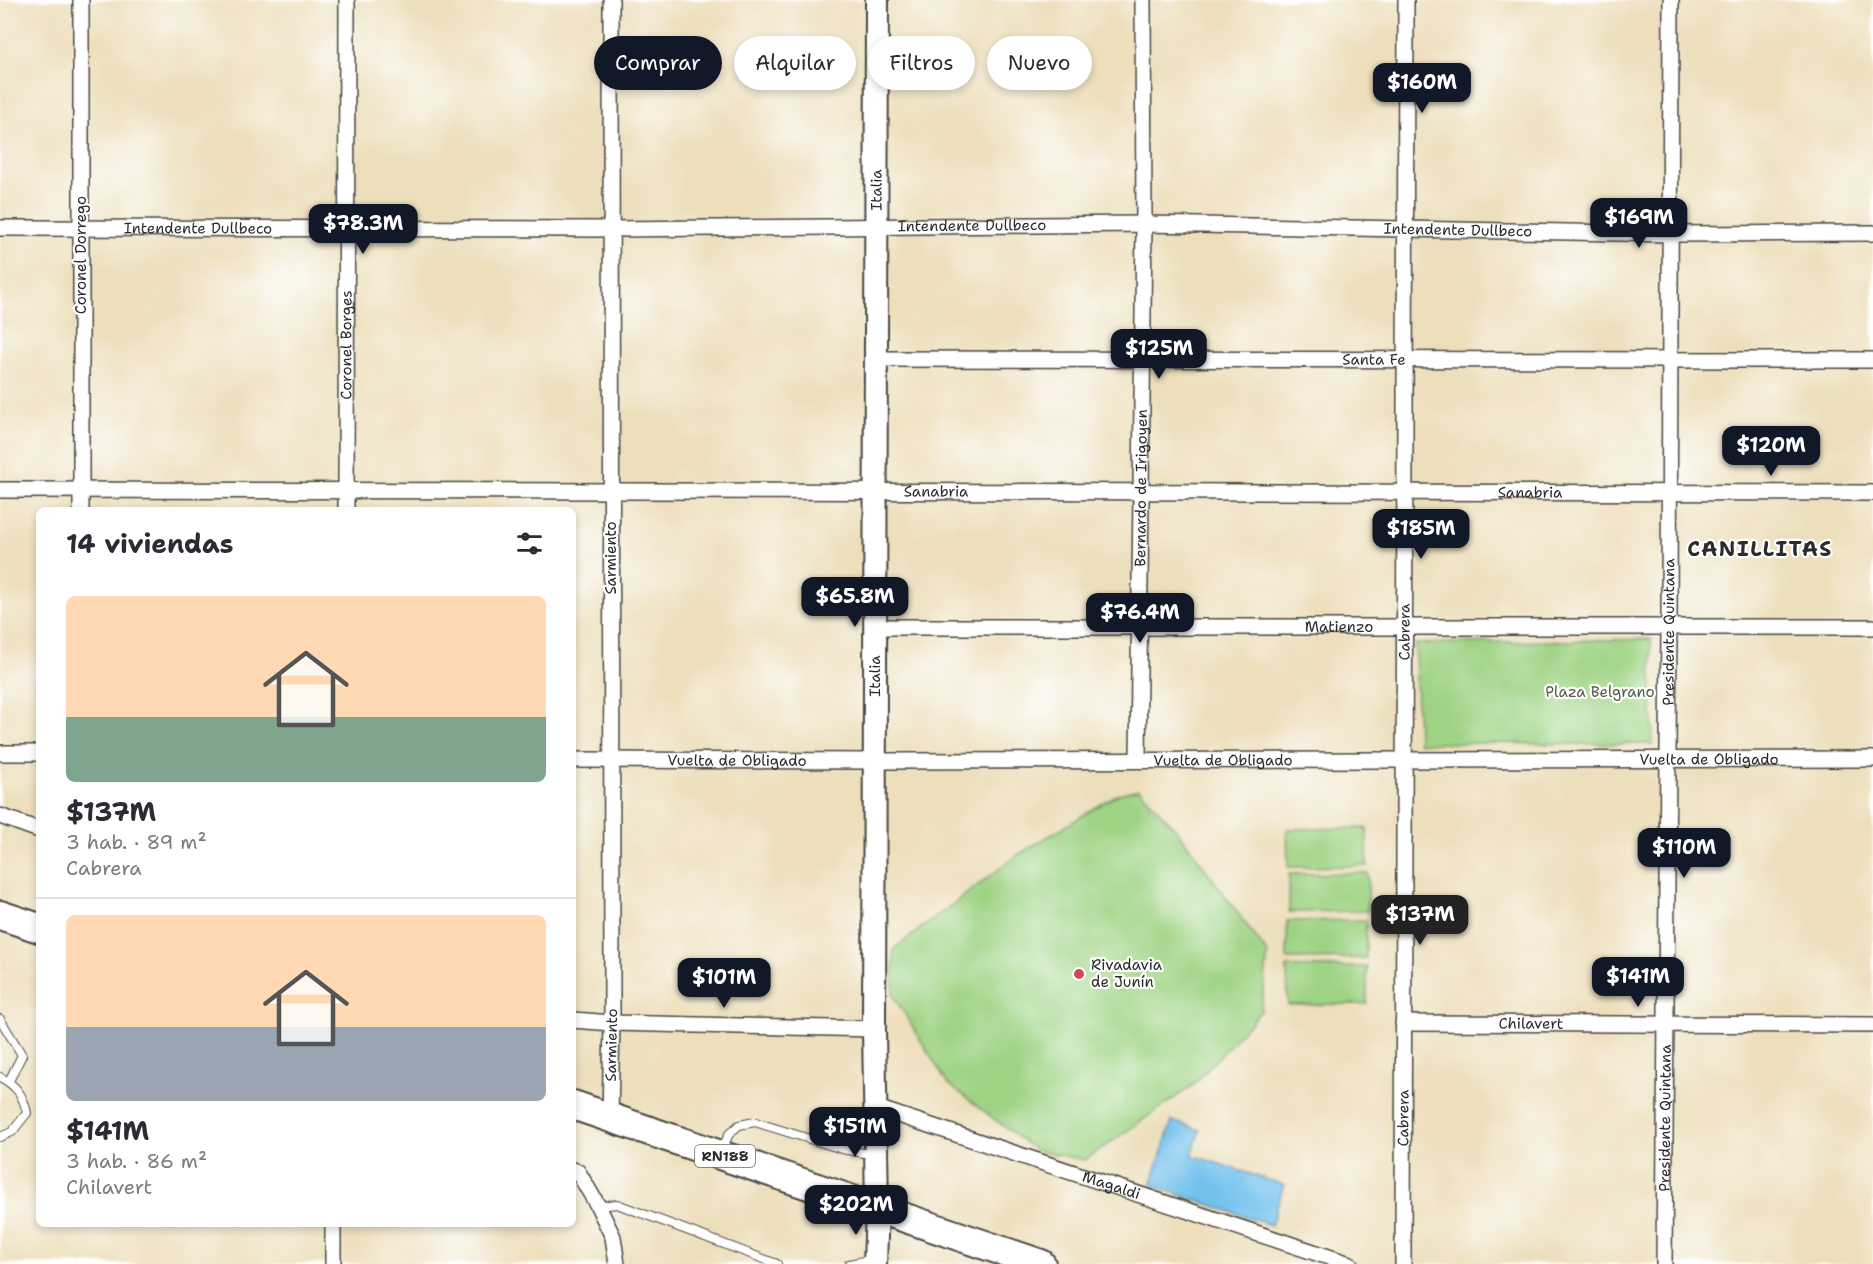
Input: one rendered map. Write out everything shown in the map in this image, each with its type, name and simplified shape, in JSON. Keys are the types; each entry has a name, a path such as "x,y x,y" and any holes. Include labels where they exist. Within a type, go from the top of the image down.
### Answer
{"highway":[{"path":"0,915 36,927"},
{"name":"RN188","path":"576,1106 1041,1264"}],"street":[{"name":"Coronel Dorrego","path":"81,0 81,507"},
{"name":"Coronel Borges","path":"346,507 347,0"},
{"name":"Sarmiento","path":"610,1117 612,1023 611,0"},
{"name":"Italia","path":"875,1261 877,1208 874,1107 874,761 877,0"},
{"name":"Bernardo de Irigoyen","path":"1138,760 1144,224 1143,0"},
{"name":"Cabrera","path":"1402,1264 1406,0"},
{"name":"Presidente Quintana","path":"1664,1264 1671,0"},
{"name":"Intendente Dullbeco","path":"0,228 610,229 1144,224 1671,234 1873,233"},
{"name":"Santa Fe","path":"876,359 1873,360"},
{"name":"Sanabria","path":"0,490 1873,493"},
{"name":"Matienzo","path":"875,627 1873,627"},
{"path":"0,753 36,753"},
{"name":"Vuelta de Obligado","path":"576,759 874,761 1873,759"},
{"path":"0,816 36,829"},
{"path":"576,1020 874,1029"},
{"name":"Chilavert","path":"1403,1023 1873,1025"},
{"name":"Magaldi","path":"874,1107 1350,1264"},
{"path":"576,1171 598,1206 613,1237 616,1264"},
{"path":"333,1227 333,1264"}],"lane":[{"path":"0,1019 22,1055 9,1081"},
{"path":"0,1077 9,1081 23,1098 27,1113 12,1132 0,1137"},
{"path":"720,1155 729,1134 740,1125 755,1122 842,1149 875,1155"},
{"path":"598,1206 617,1204 777,1264"},
{"path":"849,1264 875,1261"}],"green space":[{"name":"Plaza Belgrano","path":"1651,639 1653,744 1418,743 1415,644"},
{"name":"Rivadavia de Junín","path":"1139,789 1177,830 1268,954 1261,1011 1192,1086 1085,1160 1035,1150 947,1083 893,995 894,949 1019,854 1118,794"},
{"path":"1367,828 1367,866 1288,867 1287,829"},
{"path":"1368,873 1368,911 1289,912 1289,874"},
{"path":"1366,920 1366,958 1287,959 1287,921"},
{"path":"1287,967 1367,967 1367,1004 1288,1005"}],"water":[{"path":"1172,1121 1200,1130 1192,1155 1284,1185 1271,1225 1151,1185"}],"place":[{"name":"Rivadavia de Junín","path":"1079,974"}],"district":[{"name":"CANILLITAS","path":"1760,549"}]}
